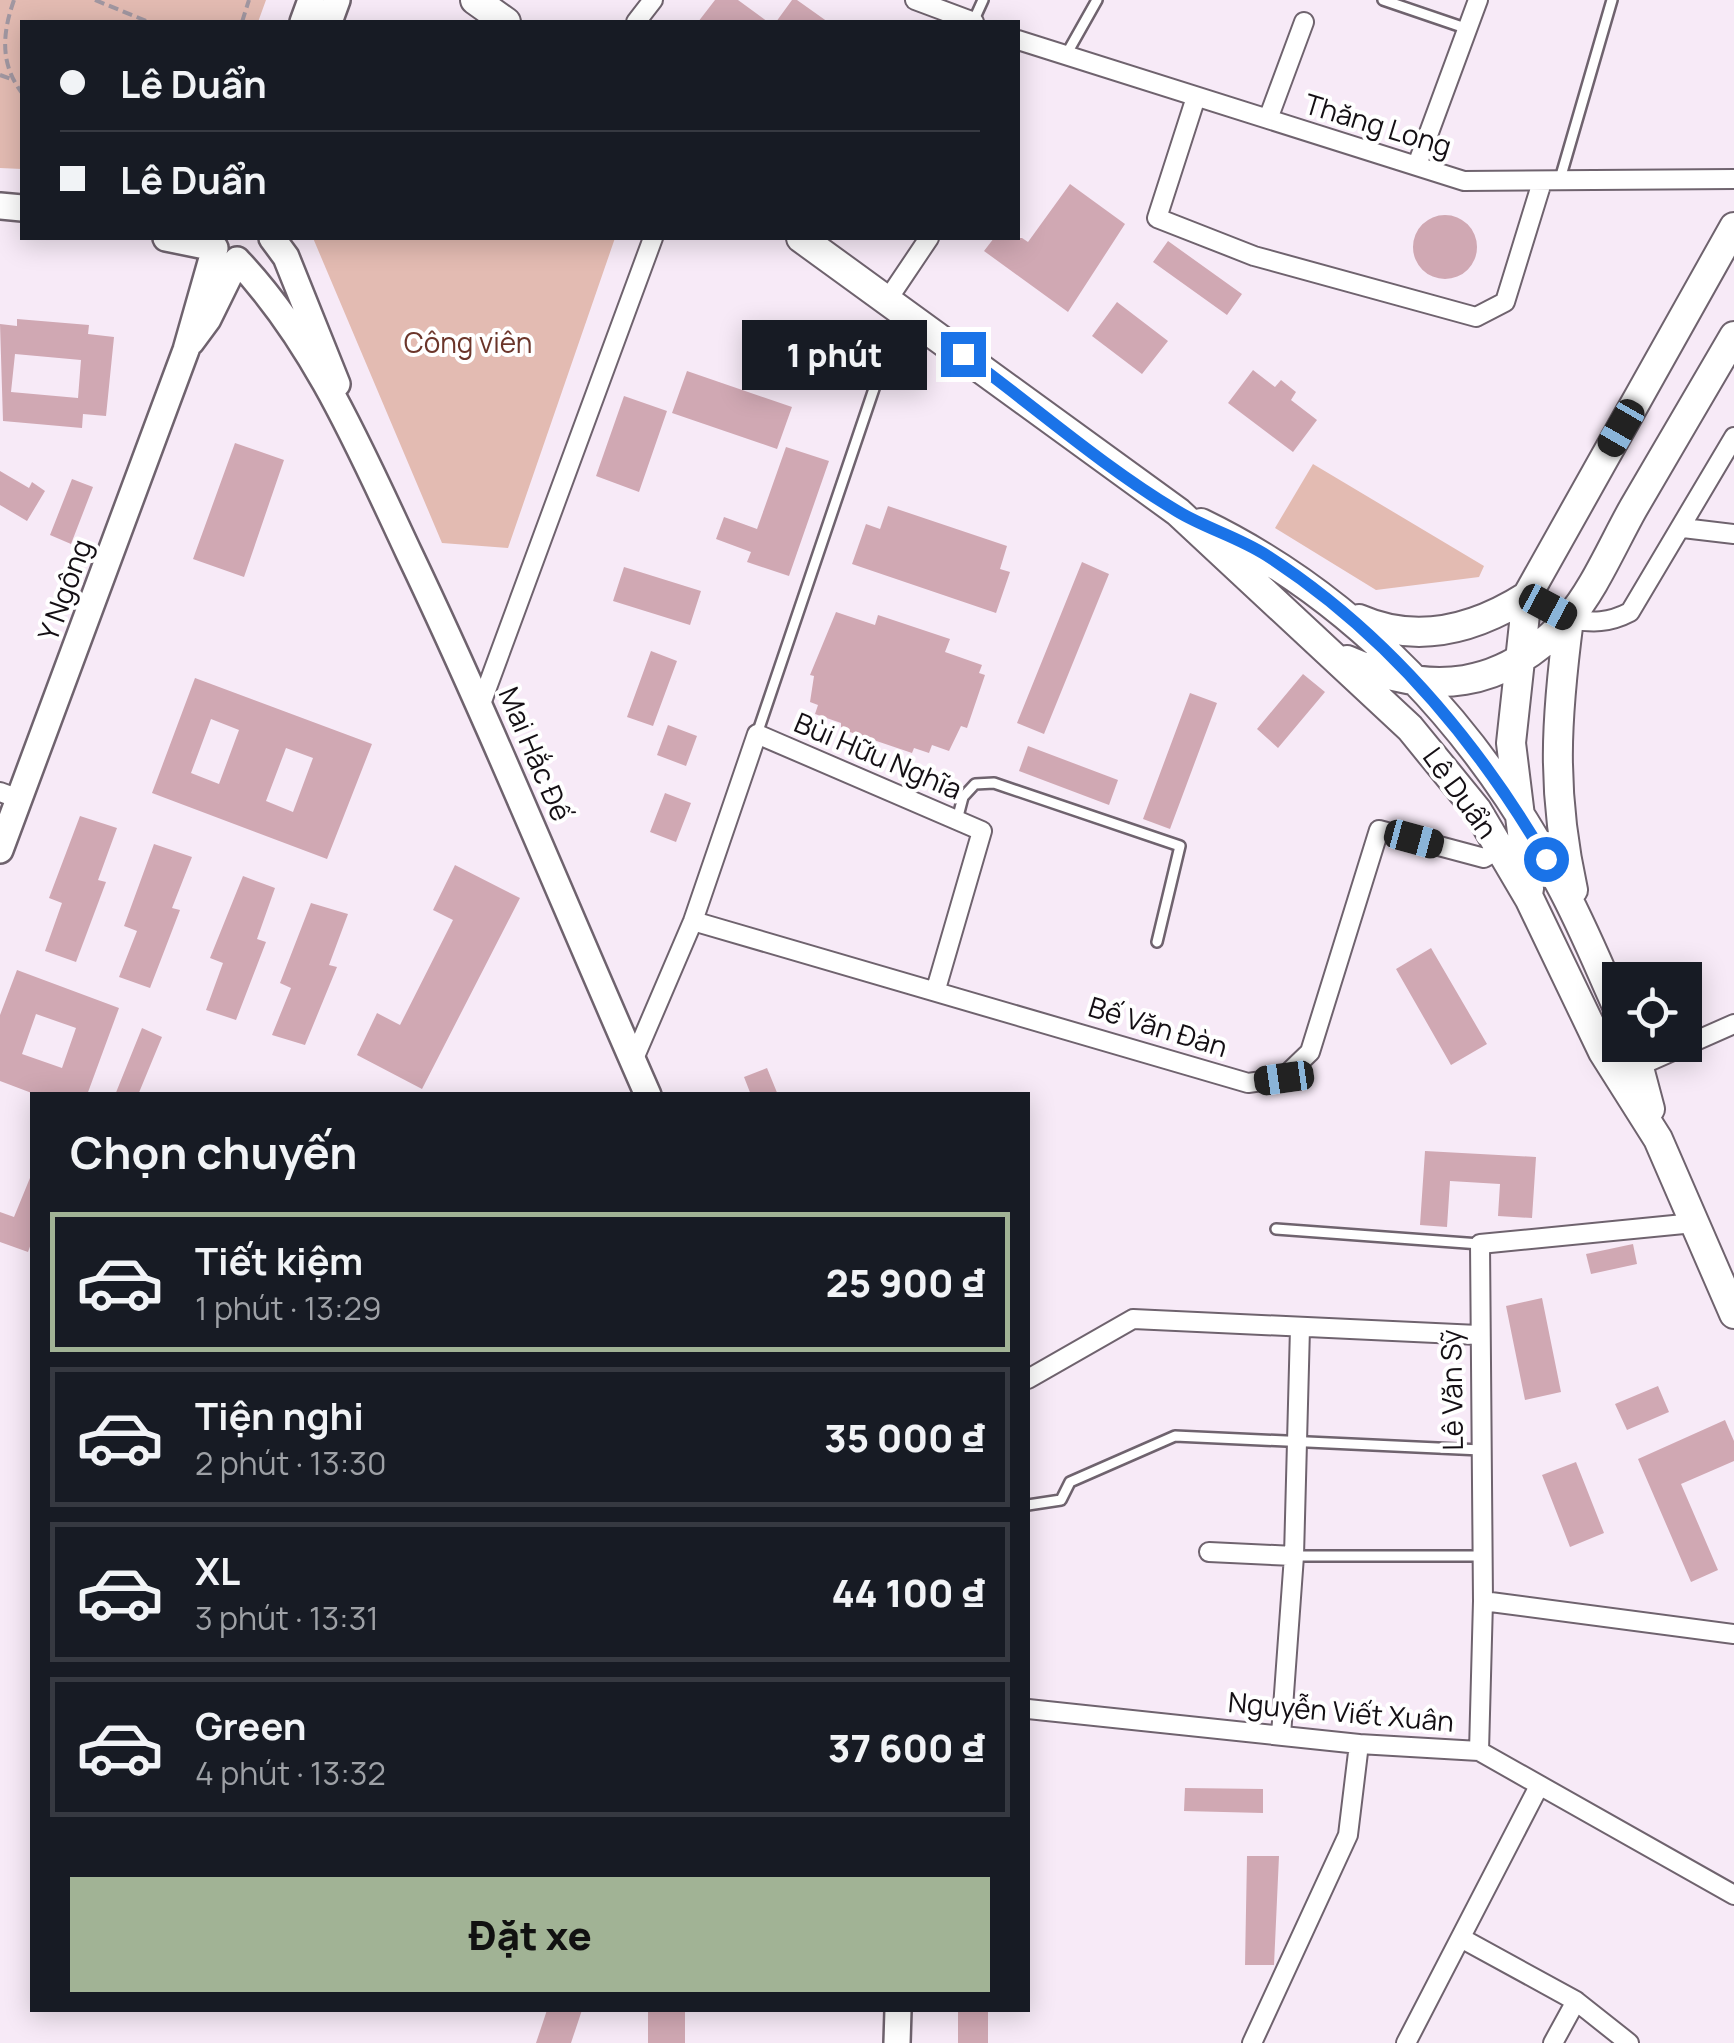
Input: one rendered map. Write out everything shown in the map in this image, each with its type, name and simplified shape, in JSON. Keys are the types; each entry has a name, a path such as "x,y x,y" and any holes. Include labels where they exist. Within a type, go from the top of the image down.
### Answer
{"main road":[{"path":"475,0 503,20"},
{"path":"1530,900 1511,743 1527,596 1734,228"},
{"name":"Lê Duẩn","path":"803,240 1178,512 1410,728 1477,810 1530,900 1603,1052 1658,1140 1734,1314"},
{"path":"1333,654 1372,671 1421,683 1453,684 1486,677 1518,660 1569,618 1734,336"},
{"name":"Lê Duẩn","path":"1178,512 1264,553 1345,613 1421,683 1520,817 1560,882 1602,975"},
{"path":"1345,613 1402,632 1433,632 1469,626 1527,596"},
{"path":"1527,596 1569,618"},
{"path":"1569,618 1555,757 1558,823 1582,932"},
{"name":"Lê Duẩn","path":"1638,1062 1658,1140"}],"street":[{"path":"915,0 968,20"},
{"path":"1417,165 1478,0"},
{"path":"1268,119 1304,22"},
{"name":"Thăng Long","path":"1020,46 1464,181 1734,179"},
{"path":"1196,97 1157,218 1254,256 1476,317 1505,302 1551,182"},
{"path":"177,240 251,254 259,240"},
{"name":"Mai Hắc Đế","path":"273,240 286,257 326,349 356,441"},
{"path":"481,704 651,240"},
{"path":"895,304 928,240"},
{"name":"Y Ngông","path":"0,850 10,795 186,350 221,248"},
{"name":"Mai Hắc Đế","path":"221,248 294,331 356,441 481,704 647,1092"},
{"path":"1569,618 1593,623 1614,620 1630,612 1734,437"},
{"path":"1683,528 1734,534"},
{"name":"Bùi Hữu Nghĩa","path":"633,1061 693,920 758,734 982,831 936,989"},
{"name":"Bế Văn Đàn","path":"693,920 1248,1083 1284,1078 1310,1052 1380,830 1484,858 1500,848"},
{"path":"1702,1034 1734,1024"},
{"path":"1480,1244 1694,1223"},
{"name":"Lê Văn Sỹ","path":"1479,1751 1484,1601 1478,1335 1480,1244"},
{"path":"1030,1378 1132,1319 1478,1335"},
{"path":"1281,1735 1294,1556 1300,1328"},
{"path":"1209,1552 1294,1556"},
{"path":"1484,1601 1734,1634"},
{"name":"Nguyễn Viết Xuân","path":"1030,1709 1359,1744 1479,1751 1734,1894"},
{"path":"1252,2043 1348,1835 1359,1744"},
{"path":"1406,2043 1539,1786"},
{"path":"1460,1938 1576,2001 1629,2043"},
{"path":"1553,2043 1576,2001"},
{"path":"897,2043 898,2012"}],"lane":[{"path":"1065,57 1096,0"},
{"path":"1382,0 1468,29"},
{"path":"1551,182 1612,0"},
{"path":"758,734 895,304"},
{"path":"956,820 963,797 976,784 994,784 1180,846 1158,942"},
{"path":"1276,1229 1480,1244"},
{"path":"1030,1505 1061,1500 1070,1482 1175,1436 1481,1450"},
{"path":"1294,1556 1481,1556"}],"path":[{"path":"14,0 3,50 11,79 20,90"},
{"path":"94,0 145,20"},
{"path":"0,75 11,79"}],"green space":[{"path":"0,0 266,0 259,20 20,20 20,169 0,168"},
{"name":"Công viên","path":"314,240 614,240 508,548 442,543"},
{"path":"1313,464 1484,566 1479,577 1376,590 1275,528"}],"building":[{"path":"715,0 738,0 765,20 700,20"},
{"path":"792,0 797,0 825,20 777,20"},
{"path":"1070,184 1125,224 1068,312 984,251 992,240 1022,238 1028,242"},
{"path":"1445,215 1467,225 1477,247 1467,269 1445,279 1423,269 1413,247 1423,225"},
{"path":"1168,241 1242,294 1227,315 1153,262"},
{"path":"1117,302 1168,341 1142,374 1092,336"},
{"path":"17,319 89,325 88,334 114,337 106,416 83,414 82,428 3,421 0,324 17,326","holes":["15,354 81,360 78,398 11,392"]},
{"path":"1253,370 1275,387 1281,380 1296,392 1291,400 1317,420 1293,452 1228,403"},
{"path":"687,371 792,407 777,449 672,413"},
{"path":"624,396 667,411 639,492 596,476"},
{"path":"235,443 284,460 244,577 193,559"},
{"path":"786,447 829,461 789,576 747,562 751,552 716,539 724,517 757,529"},
{"path":"0,471 29,488 32,482 45,491 27,521 0,505"},
{"path":"72,479 93,487 71,544 50,535"},
{"path":"888,506 1007,546 1000,569 1010,572 996,613 852,564 866,524 880,529"},
{"path":"1082,562 1109,574 1044,734 1017,723"},
{"path":"624,567 701,591 690,625 613,601"},
{"path":"836,612 875,625 878,615 950,639 945,652 982,665 979,673 985,675 967,728 961,726 949,751 932,745 929,753 914,748 912,753 841,729 841,723 815,714 818,705 810,702 814,676 810,675"},
{"path":"651,651 677,661 653,726 627,717"},
{"path":"1303,674 1325,692 1278,748 1257,729"},
{"path":"195,678 372,744 327,859 152,793","holes":["211,719 239,730 219,784 191,773","286,748 313,758 293,812 266,801"]},
{"path":"1190,693 1217,703 1170,829 1143,819"},
{"path":"668,725 697,736 686,766 657,755"},
{"path":"1028,746 1118,780 1109,805 1019,771"},
{"path":"665,793 691,803 676,842 650,832"},
{"path":"80,816 117,828 98,880 106,882 76,962 45,951 62,903 49,898"},
{"path":"154,844 192,857 172,908 180,910 150,988 119,977 137,931 124,926"},
{"path":"455,865 520,898 422,1089 357,1055 377,1013 400,1025 453,920 433,910"},
{"path":"243,876 275,888 257,939 266,942 236,1020 206,1010 223,963 210,958"},
{"path":"311,903 348,914 329,965 337,967 305,1045 272,1035 291,988 280,983"},
{"path":"1431,948 1487,1044 1451,1065 1396,969"},
{"path":"17,970 119,1008 88,1092 30,1092 0,1081 0,1015","holes":["36,1014 76,1028 62,1068 22,1054"]},
{"path":"142,1028 162,1037 139,1092 116,1092"},
{"path":"767,1068 777,1092 750,1092 744,1077"},
{"path":"1425,1151 1536,1157 1532,1218 1498,1216 1500,1184 1450,1181 1447,1227 1420,1225"},
{"path":"30,1178 28,1252 0,1242 0,1212 14,1217"},
{"path":"1633,1244 1637,1264 1591,1274 1586,1254"},
{"path":"1542,1298 1561,1392 1525,1400 1506,1306"},
{"path":"1658,1386 1669,1412 1627,1430 1615,1404"},
{"path":"1725,1420 1734,1441 1734,1461 1681,1484 1718,1570 1691,1582 1638,1459"},
{"path":"1576,1462 1604,1533 1570,1547 1542,1475"},
{"path":"1185,1788 1263,1789 1263,1813 1184,1811"},
{"path":"1247,1856 1279,1856 1274,1965 1245,1965"},
{"path":"546,2012 581,2012 571,2043 536,2043"},
{"path":"648,2012 685,2012 685,2043 648,2043"},
{"path":"958,2012 988,2012 988,2043 958,2043"}],"route":[{"path":"963,354 1178,512 1264,553 1345,613 1421,683 1501,786 1546,859"}]}
